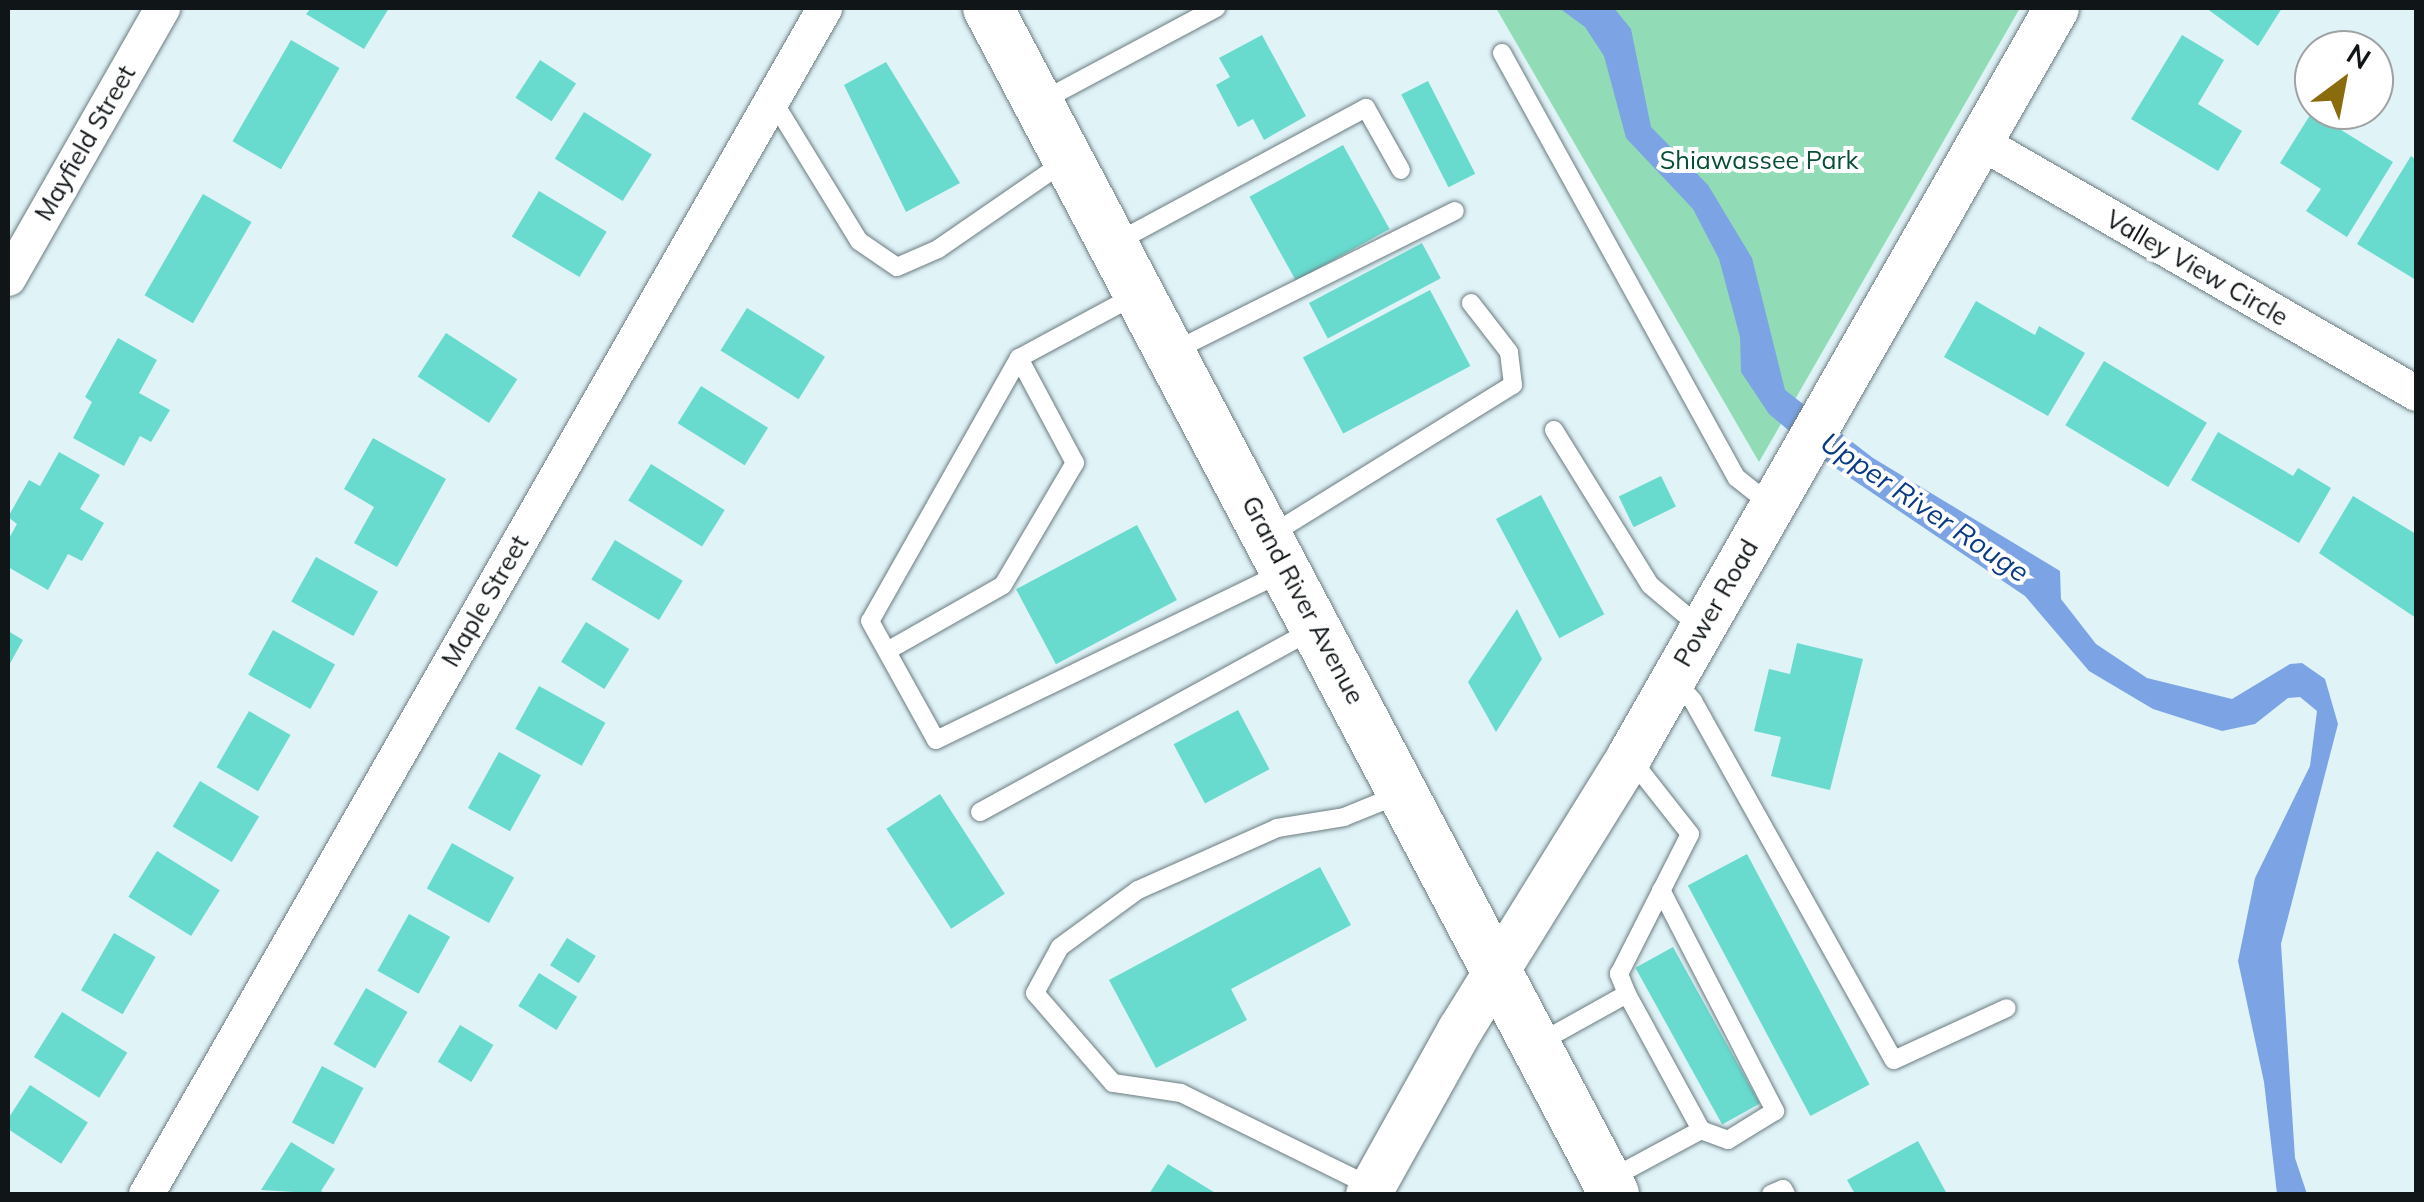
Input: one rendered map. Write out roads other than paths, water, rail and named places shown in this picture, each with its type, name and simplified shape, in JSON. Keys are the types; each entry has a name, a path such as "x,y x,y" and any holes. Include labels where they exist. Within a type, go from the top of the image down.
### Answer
{"main road":[{"name":"Grand River Avenue","path":"996,10 1040,102 1610,1188"}],"street":[{"name":"Mayfield Street","path":"8,278 162,8"},
{"name":"Maple Street","path":"146,1194 824,8"},
{"name":"Power Road","path":"1370,1191 1495,972 1674,679 2056,8"},
{"name":"Valley View Circle","path":"1979,141 2416,394"}],"lane":[{"path":"1040,102 1216,8"},
{"path":"1502,53 1737,478 1779,493"},
{"path":"772,98 860,241 898,267 938,249 1070,158"},
{"path":"1115,243 1366,108 1401,170"},
{"path":"1172,352 1456,210"},
{"path":"1141,292 1019,358 870,621 936,740 1278,553 1513,386 1510,352 1471,303"},
{"path":"886,652 1003,585 1075,463 1019,358"},
{"path":"1554,430 1650,585 1702,628"},
{"path":"980,812 1316,627"},
{"path":"1674,679 1693,701 1894,1060 2008,1008"},
{"path":"1629,756 1690,834 1661,890 1619,974 1701,1130 1728,1140 1775,1111 1661,890"},
{"path":"1370,1191 1181,1093 1113,1083 1036,994 1060,947 1138,890 1277,828 1344,817 1403,793"},
{"path":"1534,1046 1627,994"},
{"path":"1610,1188 1701,1130"},
{"path":"1771,1194 1783,1188 1786,1194"}],"water":[{"name":"Upper River Rouge","path":"1559,8 1614,8 1631,29 1651,127 1708,185 1752,258 1785,390 1873,458 2060,571 2061,599 2096,644 2147,678 2232,699 2290,664 2302,663 2325,679 2338,724 2281,944 2295,1158 2307,1194 2277,1194 2264,1082 2238,961 2255,878 2310,766 2317,711 2300,697 2288,698 2255,724 2222,731 2153,709 2089,671 2025,596 1828,463 1769,414 1741,372 1740,337 1719,259 1693,209 1626,138 1604,56 1585,27"}],"park label":[{"name":"Shiawassee Park","path":"1759,160"}]}
